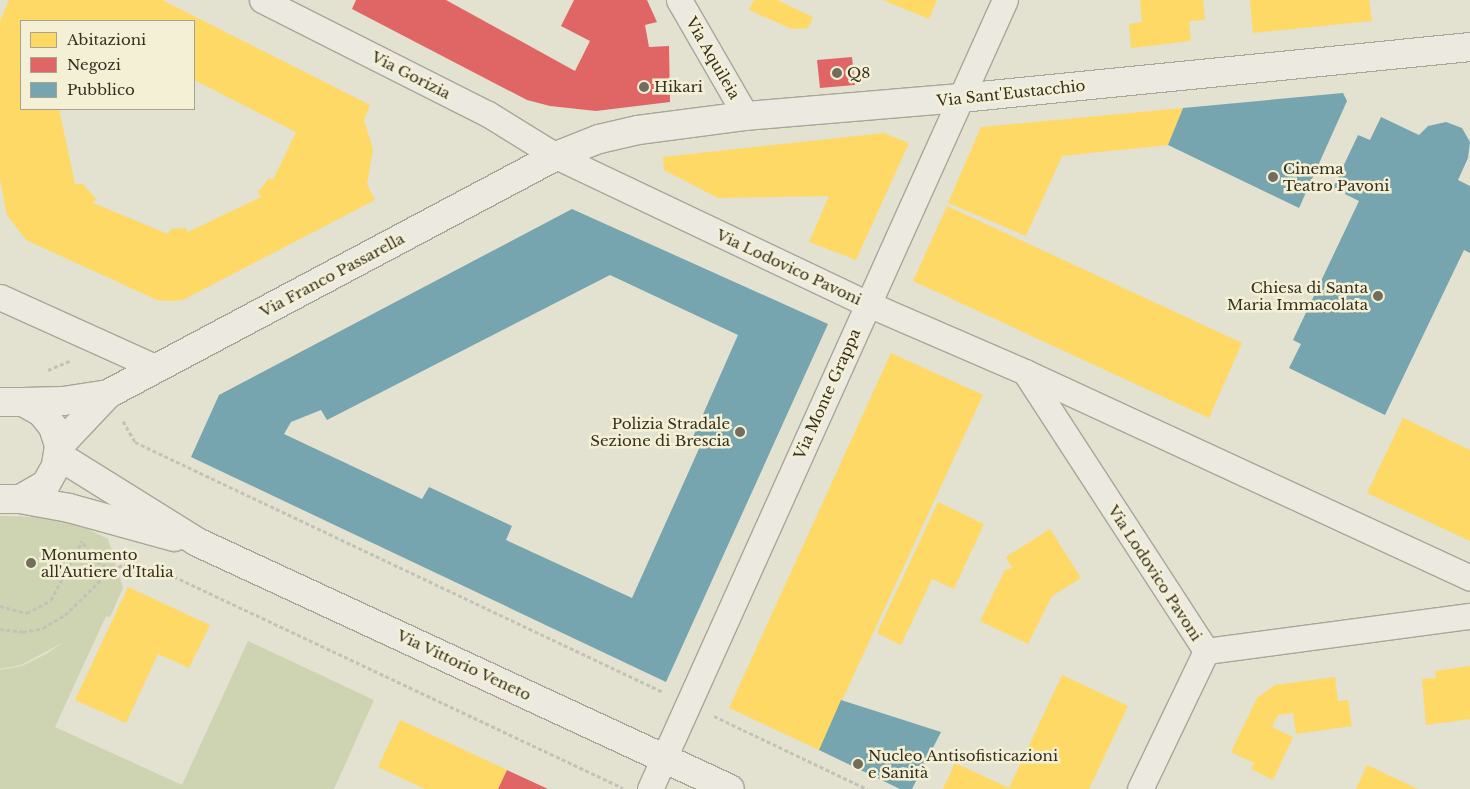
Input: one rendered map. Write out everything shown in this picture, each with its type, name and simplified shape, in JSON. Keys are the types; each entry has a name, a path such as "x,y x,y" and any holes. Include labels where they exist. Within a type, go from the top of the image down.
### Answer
{"street":[{"name":"Via Gorizia","path":"262,0 488,114 556,156"},
{"name":"Via Aquileia","path":"679,0 746,116"},
{"name":"Via Monte Grappa","path":"650,789 1005,0"},
{"name":"Via Sant'Eustacchio","path":"556,156 599,139 638,130 746,116 961,98 1470,47"},
{"name":"Via Lodovico Pavoni","path":"556,156 868,304 1025,372 1470,578"},
{"name":"Via Franco Passarella","path":"11,402 63,401 108,394 556,156"},
{"path":"0,297 157,368"},
{"name":"Via Lodovico Pavoni","path":"1025,372 1206,651 1470,616"},
{"name":"Via Franco Passarella","path":"10,499 46,484 59,451 108,394"},
{"path":"11,402 48,418 59,451"},
{"name":"Via Vittorio Veneto","path":"59,451 197,542 730,789"},
{"name":"Via Vittorio Veneto","path":"10,499 94,515 197,542"},
{"path":"1140,789 1206,651"}],"path":[{"path":"108,394 135,442 867,789"},
{"path":"0,606 27,613 51,600 94,515"},
{"path":"82,541 97,562 112,569"},
{"path":"0,629 23,632 44,628 65,615 112,569 126,564 156,568 626,789"}],"green space":[{"path":"0,516 46,517 73,522 108,539 123,588 110,617 106,616 55,727 182,785 248,641 374,700 334,789 0,789 0,670 22,666 64,642 21,665 0,669"}],"building: Abitazioni":[{"path":"9,0 162,0 370,105 364,120 373,149 367,184 375,200 183,300 157,300 26,240 7,215 0,179 0,21","holes":["20,20 195,20 195,81 296,132 273,180 269,178 258,192 261,197 188,232 185,228 171,229 168,234 93,203 96,199 83,184 75,184 59,110 20,110"]},
{"path":"754,0 777,0 813,17 808,28 792,29 749,10"},
{"path":"883,0 937,0 929,19"},
{"path":"1140,0 1203,0 1205,20 1189,21 1191,41 1131,48 1129,24 1142,22"},
{"path":"1250,0 1369,0 1372,21 1253,33"},
{"path":"1183,108 1168,145 1062,156 1026,236 948,203 981,127"},
{"path":"884,133 909,143 856,260 809,242 829,196 718,198 664,170 663,157"},
{"path":"1375,142 1398,153 1392,163 1370,153"},
{"path":"947,206 1242,343 1209,418 913,281"},
{"path":"891,353 983,395 819,750 729,708"},
{"path":"1403,418 1470,450 1470,541 1367,493"},
{"path":"938,502 984,524 954,589 932,579 901,645 877,633"},
{"path":"1050,529 1081,578 1052,596 1028,644 980,621 1005,570 1012,568 1006,557"},
{"path":"128,587 210,625 189,668 158,654 126,723 75,700"},
{"path":"1470,666 1470,719 1426,725 1422,679 1436,678 1435,671"},
{"path":"1062,675 1128,706 1089,789 943,789 955,763 1009,788"},
{"path":"1335,677 1338,701 1348,700 1352,726 1296,734 1293,713 1278,715 1272,727 1293,737 1273,780 1251,769 1254,763 1231,752 1257,698 1275,685"},
{"path":"400,720 507,770 498,789 425,789 378,767"},
{"path":"1367,765 1418,789 1356,789"}],"building: Negozi":[{"path":"356,0 446,0 575,71 590,41 561,26 574,0 647,0 657,22 645,25 649,47 669,46 670,102 596,111 550,106 527,100 352,9"},
{"path":"852,57 855,85 820,88 817,60"},
{"path":"507,770 548,789 498,789"}],"building: Pubblico":[{"name":"Cinema Teatro Pavoni","path":"1343,93 1347,101 1299,208 1168,145 1183,108"},
{"name":"Chiesa di Santa Maria Immacolata","path":"1381,117 1419,135 1428,126 1446,122 1462,128 1470,142 1468,158 1458,180 1470,186 1470,253 1464,250 1385,415 1289,368 1301,344 1293,340 1359,201 1333,188 1358,135 1370,140"},
{"path":"572,209 828,324 666,682 191,457 219,395","holes":["610,275 738,335 693,437 702,442 632,598 506,540 512,526 429,487 422,499 284,434 291,422 321,410 327,420"]},
{"path":"841,700 941,732 912,789 900,789 819,750"}],"place":[{"name":"Q8","path":"837,73"},
{"name":"Hikari","path":"644,87"},
{"name":"Cinema Teatro Pavoni","path":"1273,177"},
{"name":"Chiesa di Santa Maria Immacolata","path":"1378,296"},
{"name":"Polizia Stradale Sezione di Brescia","path":"740,432"},
{"name":"Monumento all'Autiere d'Italia","path":"31,563"},
{"name":"Nucleo Antisofisticazioni e Sanità","path":"858,764"}]}
